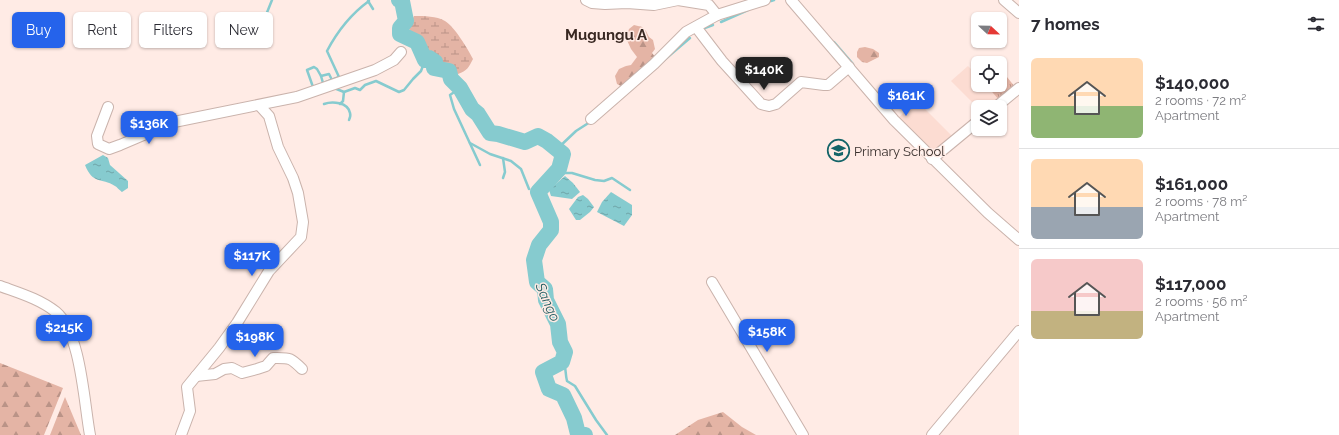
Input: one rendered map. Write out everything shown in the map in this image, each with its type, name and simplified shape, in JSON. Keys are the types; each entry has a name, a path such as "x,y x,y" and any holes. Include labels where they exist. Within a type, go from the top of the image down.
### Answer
{"street":[{"path":"586,0 592,3 605,4 627,3 654,5 678,0 706,2 717,15"},
{"path":"591,119 654,64 686,32 717,15 765,0"},
{"path":"791,0 894,120 988,213 1019,240"},
{"path":"1004,0 1019,13"},
{"path":"696,27 726,66 761,104 769,106 776,104 801,82 824,85 828,84 849,67"},
{"path":"108,107 97,136 98,144 109,149 174,122 297,97 375,70 394,60 401,52"},
{"path":"1004,100 1019,88"},
{"path":"269,116 274,102"},
{"path":"181,435 190,411 187,387 219,348 237,323 269,271 301,237 303,222 298,192 278,147 269,116 259,105"},
{"path":"932,158 971,127"},
{"path":"712,282 803,435"},
{"path":"0,286 42,303 57,313 69,330 78,354 90,435"},
{"path":"932,435 1019,331"},
{"path":"196,376 215,374 224,369 232,368 242,373 266,366 273,358 293,359 302,369"}],"shaded area":[{"path":"968,66 971,69 971,92 992,92 999,100 971,101 951,81"},
{"path":"917,101 954,138 934,154 898,118"}],"green space":[{"path":"414,16 434,17 442,19 449,24 473,59 464,72 458,74 454,69 441,65 408,28"},
{"path":"634,25 642,27 653,40 655,49 652,53 656,58 623,87 617,84 615,76 619,69 631,65 637,57 626,38 629,29"},
{"path":"865,47 873,49 879,53 879,57 867,63 862,62 857,57 857,52 859,48"},
{"path":"1007,77 1015,87 999,100 992,92 1007,92"},
{"path":"0,363 63,388 44,435 0,435"},
{"path":"65,397 81,435 50,435"},
{"path":"723,412 742,427 756,435 675,435 698,420"}],"water":[{"path":"103,155 108,158 110,165 128,181 128,188 122,192 110,183 94,178 88,171 85,165"},
{"path":"565,176 580,192 572,199 551,196 549,190"},
{"path":"611,192 632,205 632,215 624,226 597,212 602,202"},
{"path":"583,195 594,207 580,220 576,220 569,209 578,197"}],"waterway":[{"path":"267,12 272,0"},
{"name":"Sango","path":"399,0 402,1 406,21 400,28 400,34 417,42 425,60 429,58 435,62 434,68 449,71 451,79 460,88 472,109 478,114 490,133 525,142 538,136 547,141 563,154 559,169 538,192 551,222 551,230 539,245 534,260 537,282 545,289 546,300 558,324 560,342 565,352 562,362 543,372 549,389 563,395 574,418 578,434 585,435"},
{"path":"368,1 373,9"},
{"path":"326,82 339,77 327,51 345,24 369,1"},
{"path":"721,22 748,10"},
{"path":"702,29 713,25"},
{"path":"663,61 690,38"},
{"path":"834,42 853,64"},
{"path":"334,88 344,92 355,88 360,90 365,85 376,81 399,92 404,90 421,71 425,60"},
{"path":"316,86 313,87 307,70 314,67 321,76 329,74 332,80"},
{"path":"321,76 323,83"},
{"path":"460,88 450,95 454,109 480,165"},
{"path":"340,104 343,101 344,92"},
{"path":"324,104 339,103 343,105 349,109 349,120"},
{"path":"557,149 576,131 590,122"},
{"path":"470,143 490,154 511,161 521,169 529,189"},
{"path":"503,158 505,172 503,178"},
{"path":"548,181 564,173 572,173 595,180 604,181 612,178 630,190"},
{"path":"563,359 567,381 575,386 607,435"}],"place":[{"name":"Primary School","path":"838,151"}],"district":[{"name":"Mugungu A","path":"606,35"}]}
